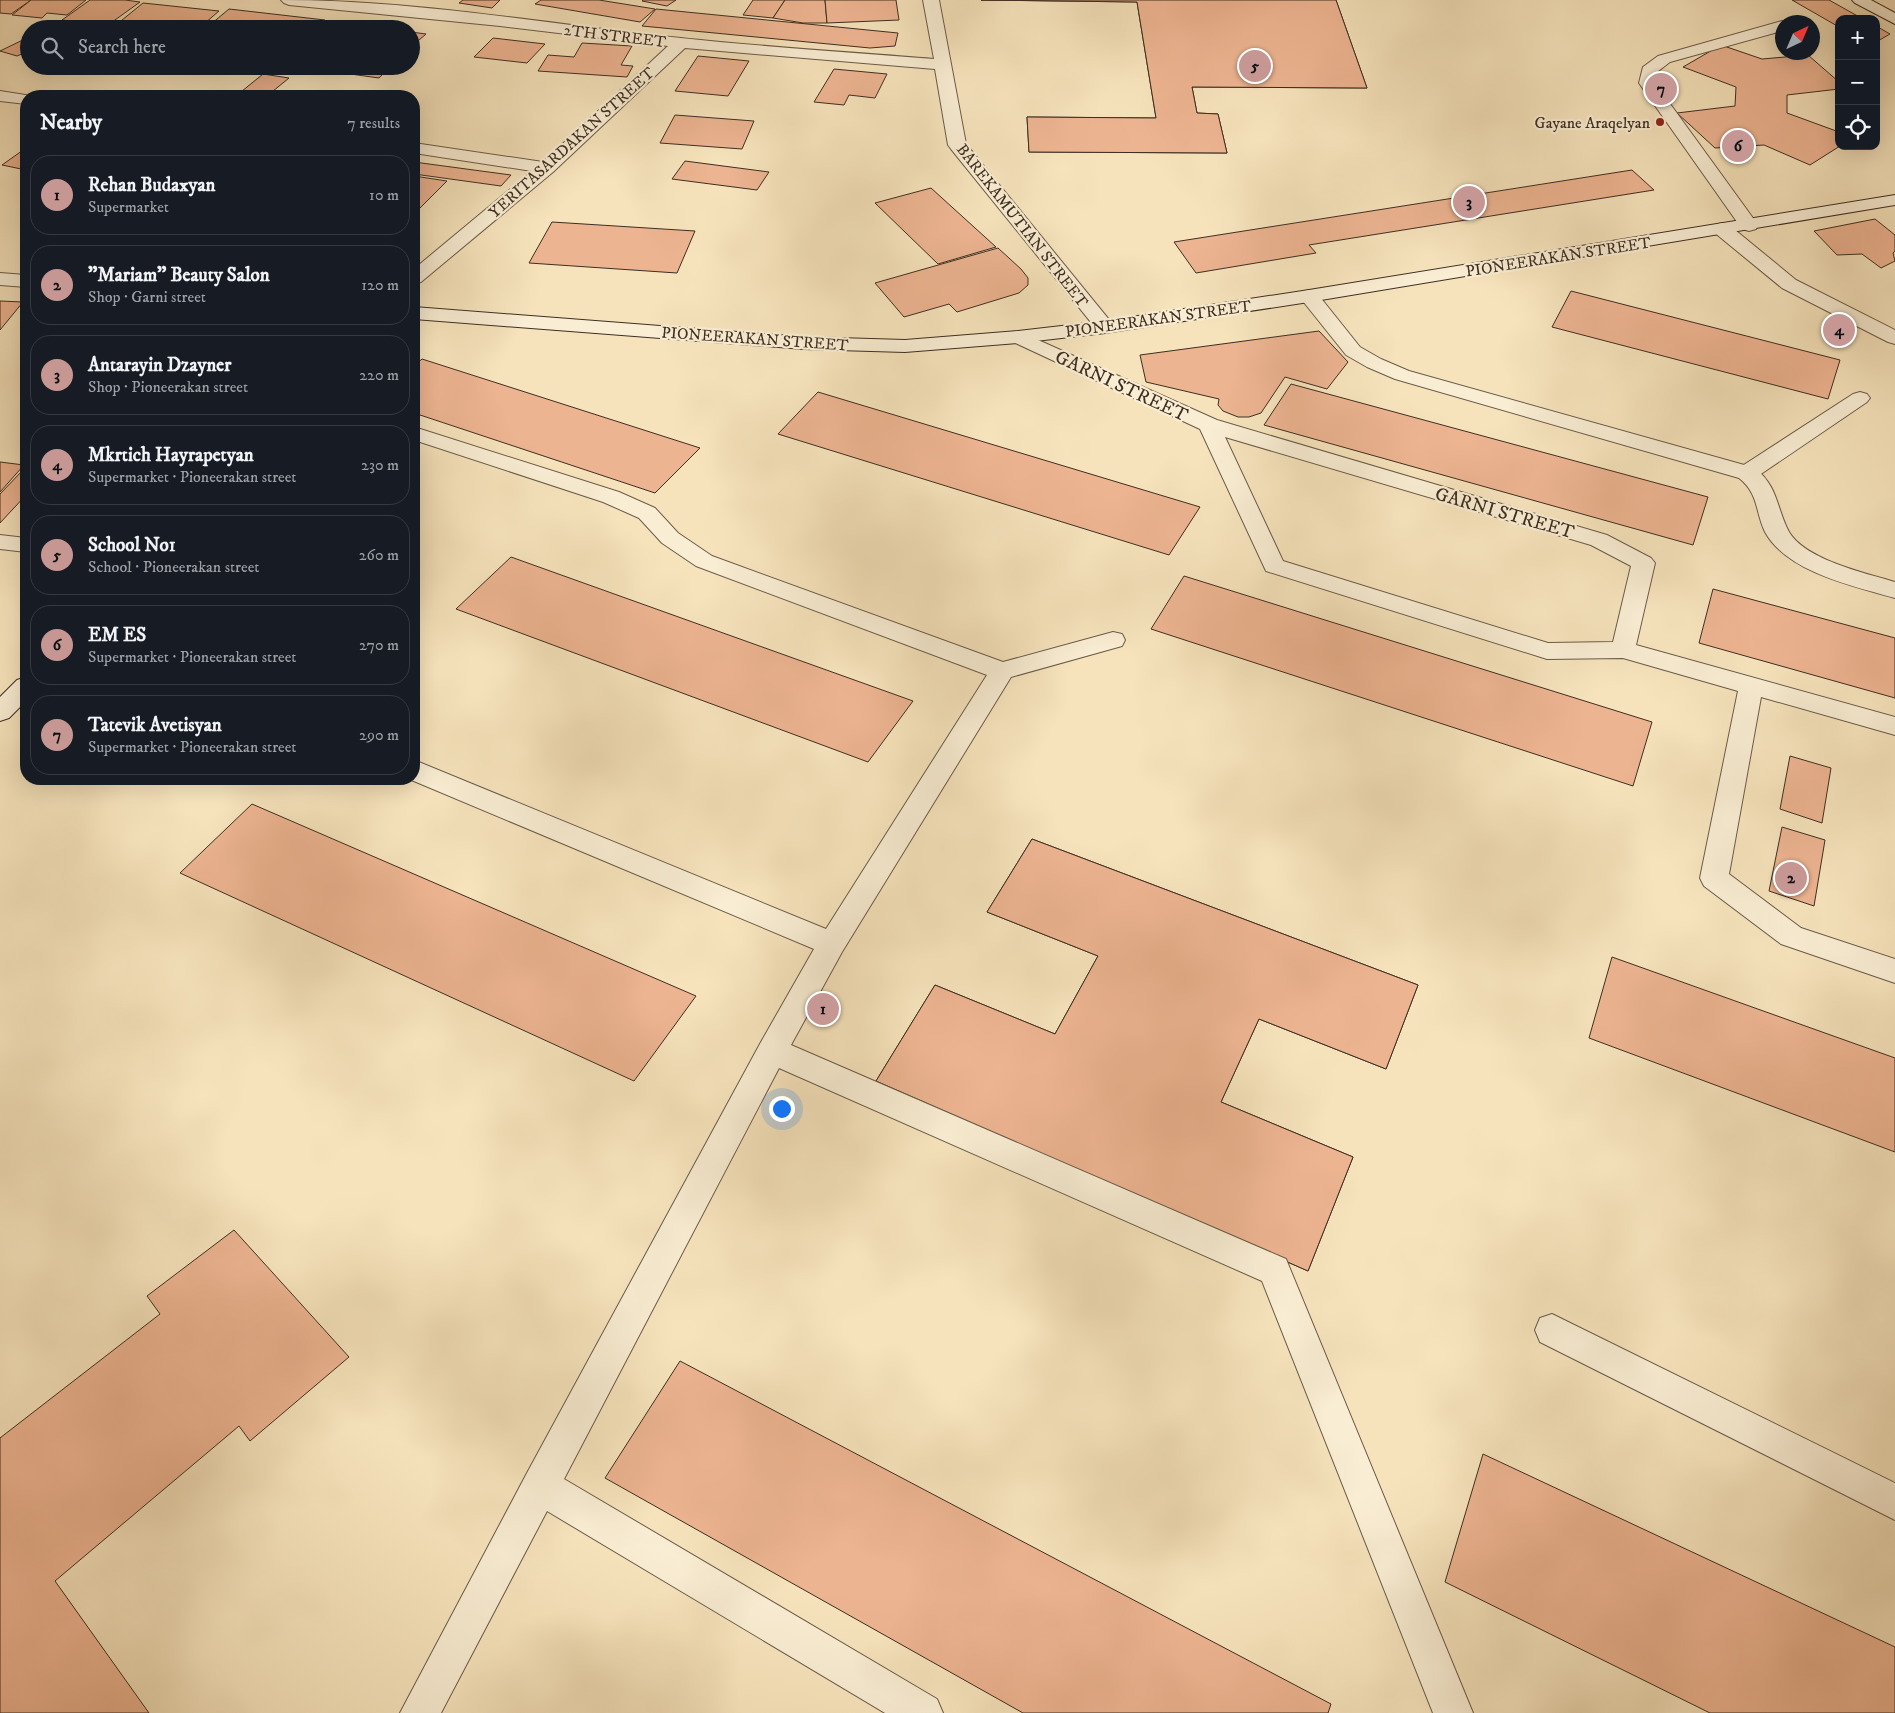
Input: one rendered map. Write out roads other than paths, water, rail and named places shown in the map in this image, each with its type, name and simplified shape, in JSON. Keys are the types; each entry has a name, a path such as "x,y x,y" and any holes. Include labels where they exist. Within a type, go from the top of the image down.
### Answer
{"street":[{"name":"2TH STREET","path":"289,0 500,21 681,43 943,65"},
{"name":"BAREKAMUTIAN STREET","path":"931,0 957,145 1105,327"},
{"path":"1860,0 1895,19"},
{"path":"500,21 511,7"},
{"path":"1749,225 1647,83 1649,70 1664,59 1775,28"},
{"name":"YERITASARDAKAN STREET","path":"420,273 547,168 681,43"},
{"path":"0,96 20,98"},
{"path":"420,149 547,168"},
{"name":"PIONEERAKAN STREET","path":"420,313 804,343 905,346 1018,337 1105,327 1309,296 1895,200"},
{"path":"1722,229 1789,284 1895,338"},
{"path":"0,279 20,281"},
{"path":"1309,296 1353,351 1374,363 1402,375 1747,473 1757,480 1780,537 1795,552 1824,567 1895,590"},
{"name":"GARNI STREET","path":"1018,337 1209,425 1599,540 1643,563 1623,650"},
{"path":"1747,473 1860,398"},
{"path":"1209,425 1274,566 1547,651 1623,650 1895,726"},
{"path":"420,434 611,497 647,513 670,538 704,561 1002,671 1113,640"},
{"path":"0,542 20,544"},
{"path":"420,1713 772,1051 832,944 1002,671"},
{"path":"1751,686 1714,878 1791,936 1895,971"},
{"path":"0,712 20,692"},
{"path":"420,772 832,944"},
{"path":"772,1051 1274,1270 1453,1713"},
{"path":"1552,1330 1895,1502"},
{"path":"540,1486 924,1713"}],"place":[{"name":"School No1","path":"1255,66"},
{"name":"Tatevik Avetisyan","path":"1661,89"},
{"name":"Gayane Araqelyan","path":"1660,122"},
{"name":"EM ES","path":"1738,146"},
{"name":"Antarayin Dzayner","path":"1469,202"},
{"name":"Mkrtich Hayrapetyan","path":"1839,330"},
{"name":"\"Mariam\" Beauty Salon","path":"1791,878"},
{"name":"Rehan Budaxyan","path":"823,1009"}]}
